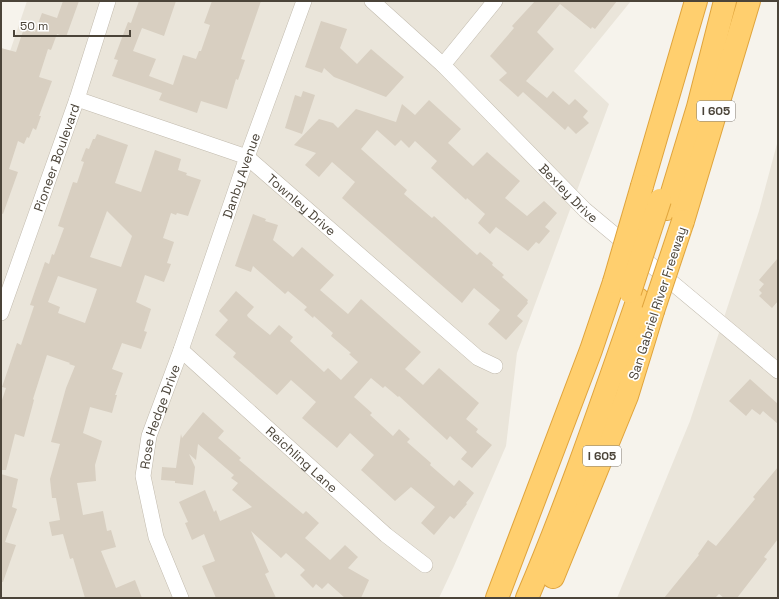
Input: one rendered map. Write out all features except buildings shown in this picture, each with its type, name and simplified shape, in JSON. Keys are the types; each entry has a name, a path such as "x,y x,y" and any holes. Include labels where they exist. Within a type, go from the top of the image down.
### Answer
{"highway":[{"name":"San Gabriel River Freeway","path":"544,598 627,396 642,186 696,1"},
{"path":"670,210 694,80 714,1"},
{"path":"527,598 547,551 596,420 634,296 670,210 725,1"},
{"name":"San Gabriel River Freeway","path":"497,598 591,350 634,296 670,210 749,1"}],"street":[{"name":"Pioneer Boulevard","path":"1,313 77,99 108,1"},
{"name":"Danby Avenue","path":"181,350 247,157 304,1"},
{"name":"Bexley Drive","path":"372,1 443,65 585,210 778,371"},
{"path":"443,65 495,1"},
{"name":"Townley Drive","path":"77,99 247,157 478,358 495,366"},
{"name":"Reichling Lane","path":"181,350 386,535 425,565"},
{"name":"Rose Hedge Drive","path":"181,350 149,436 143,476 156,537 181,598"}],"shaded area":[{"path":"27,1 631,1 574,71 609,104 517,353 506,446 439,598 1,598 1,78"},
{"path":"778,140 778,598 617,598 690,421 759,211"}]}
